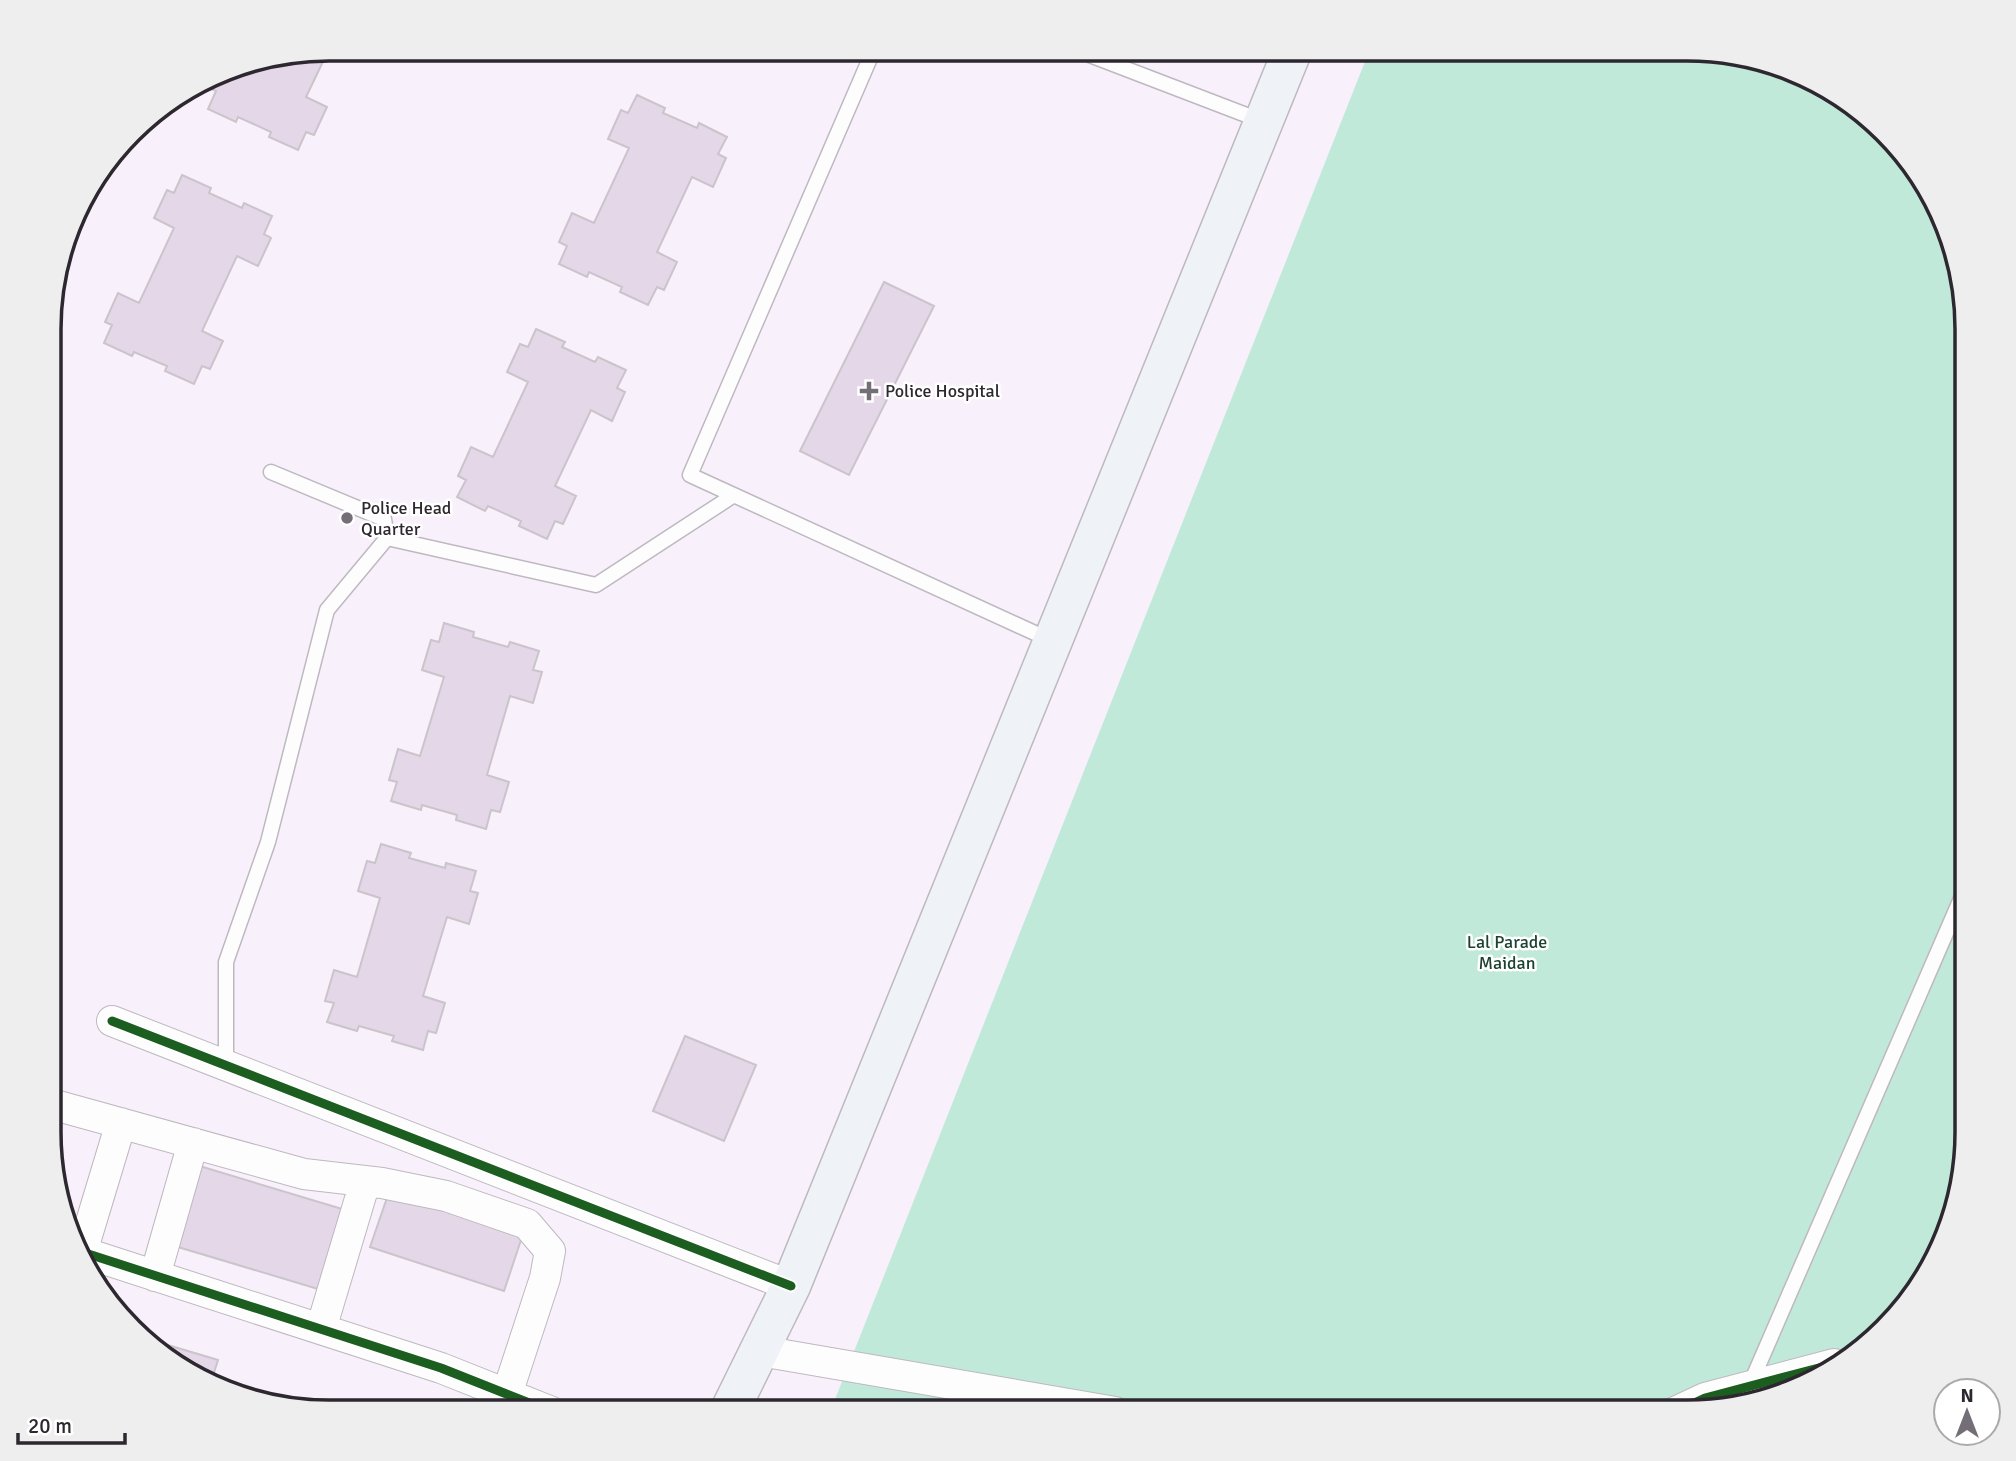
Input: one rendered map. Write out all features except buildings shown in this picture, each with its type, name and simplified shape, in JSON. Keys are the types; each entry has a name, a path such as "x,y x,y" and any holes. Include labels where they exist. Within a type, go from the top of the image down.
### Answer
{"main road":[{"path":"735,1400 791,1286 1288,61"}],"street":[{"path":"112,1021 791,1286"},
{"path":"61,1107 304,1174 446,1196 527,1224 550,1251 545,1278 508,1394"},
{"path":"84,1239 121,1123"},
{"path":"155,1276 193,1143"},
{"path":"321,1329 365,1182"},
{"path":"92,1256 441,1368 523,1400"},
{"path":"761,1351 1045,1400"},
{"path":"1703,1399 1747,1392 1793,1377"}],"lane":[{"path":"869,61 690,475 1053,641"},
{"path":"1105,61 1264,122"},
{"path":"226,1065 226,962 268,842 327,610 387,538 384,519 271,472"},
{"path":"387,538 596,585 734,495"},
{"path":"1747,1392 1955,912"}],"green space":[{"name":"Lal Parade Maidan","path":"1365,61 1687,61 1739,66 1773,75 1805,89 1836,106 1864,128 1910,180 1927,211 1946,260 1955,329 1954,1150 1950,1184 1941,1218 1919,1266 1888,1309 1836,1355 1805,1372 1756,1391 1705,1399 835,1400"}],"cycle path":[{"path":"112,1021 791,1286"},
{"path":"92,1255 441,1368 522,1400"},
{"path":"1703,1399 1807,1371"}],"place":[{"name":"Police Hospital","path":"869,391"},
{"name":"Police Head Quarter","path":"347,518"}]}
